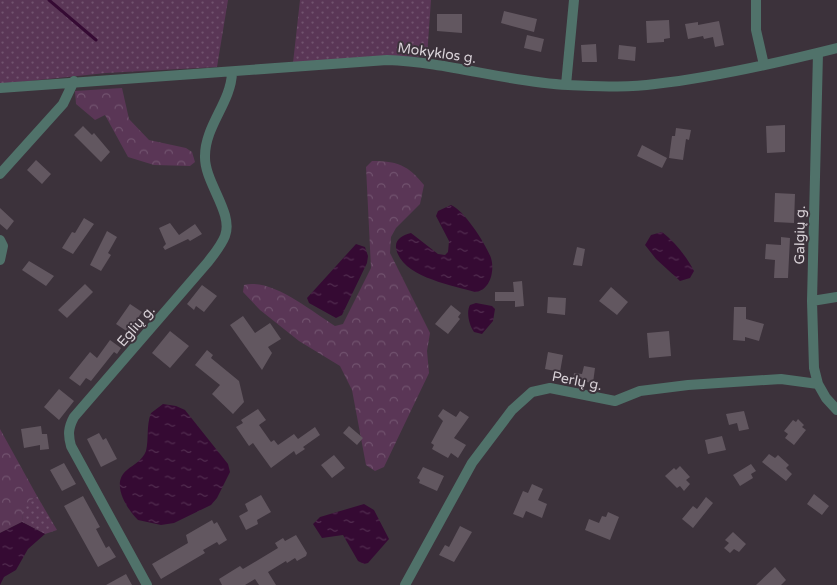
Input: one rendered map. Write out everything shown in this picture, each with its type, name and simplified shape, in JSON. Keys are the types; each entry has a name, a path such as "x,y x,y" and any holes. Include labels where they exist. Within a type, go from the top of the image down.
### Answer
{"street":[{"path":"566,85 574,0"},
{"path":"756,0 756,30 764,65"},
{"name":"Mokyklos g.","path":"0,88 74,81 232,73 387,60 416,61 492,76 566,85 653,85 764,65 837,48"},
{"name":"Galgių g.","path":"818,53 812,301 814,368 818,384 826,398 837,410"},
{"name":"Eglių g.","path":"147,585 71,446 68,436 69,426 74,417 167,312 222,244 227,225 209,180 205,156 211,132 230,88 232,73"},
{"path":"0,174 63,104 74,81"},
{"path":"0,240 4,246 0,260"},
{"path":"812,301 837,297"},
{"name":"Perlų g.","path":"405,585 472,463 512,410 532,392 550,388 615,401 640,392 688,384 781,379 818,384"}],"green space":[{"path":"0,0 228,0 217,67 106,73 0,84"},
{"path":"300,0 431,0 427,57 377,56 293,63"},
{"path":"122,88 129,119 149,140 186,148 192,152 195,162 190,166 154,165 128,157 105,115 95,120 76,104 75,91"},
{"path":"372,161 395,163 413,173 424,185 420,204 396,228 391,237 390,253 430,333 427,351 429,373 384,467 375,471 366,465 352,390 340,366 299,341 260,310 243,292 244,285 267,286 291,297 335,326 343,324 371,268 366,167"},
{"path":"0,429 37,496 24,505 22,522 0,533"},
{"path":"37,496 57,530 45,534 22,522 23,505"}],"water":[{"path":"451,205 462,213 474,228 491,258 492,274 490,280 480,291 475,292 441,283 417,273 400,258 396,248 400,238 411,233 438,254 445,255 448,252 449,241 436,216 438,211"},
{"path":"662,232 676,245 691,265 694,271 690,278 680,281 656,259 645,245 651,235"},
{"path":"356,244 365,247 368,256 367,263 342,315 336,318 309,303 307,298"},
{"path":"476,303 492,306 495,309 493,321 482,334 474,332 469,318 468,311 470,305"},
{"path":"163,404 185,410 228,464 230,472 217,498 211,505 174,523 161,525 138,520 125,503 120,489 120,482 122,475 140,460 146,451 151,413"},
{"path":"364,504 374,510 389,539 368,563 364,564 358,561 343,535 322,538 313,524 320,517"},
{"path":"22,522 45,534 28,549 16,570 4,577 0,585 0,533"}],"building":[{"path":"504,11 537,19 534,32 501,23"},
{"path":"437,14 462,14 462,33 437,31"},
{"path":"669,20 670,38 664,39 664,42 647,43 646,21"},
{"path":"719,21 724,45 715,47 713,37 704,39 703,36 688,39 685,24 698,22 698,25"},
{"path":"527,35 544,39 541,52 524,48"},
{"path":"596,44 597,62 582,62 581,45"},
{"path":"619,45 636,47 635,61 618,59"},
{"path":"785,125 785,152 767,153 766,126"},
{"path":"83,126 92,135 94,133 110,152 101,162 74,135"},
{"path":"676,128 691,130 689,140 686,139 683,160 669,158 672,136 675,136"},
{"path":"642,145 667,158 662,168 637,156"},
{"path":"36,160 51,174 42,184 27,170"},
{"path":"775,193 795,194 794,223 774,222"},
{"path":"0,208 14,221 7,230 0,224"},
{"path":"84,218 94,224 73,254 62,248 72,232 75,233"},
{"path":"170,223 179,235 195,224 202,234 190,241 188,239 165,250 163,247 166,244 159,228"},
{"path":"107,231 117,237 108,253 111,255 101,271 90,265"},
{"path":"781,237 790,238 788,278 774,278 775,260 765,259 766,244 781,245"},
{"path":"577,247 585,249 582,266 573,265"},
{"path":"29,261 54,276 46,286 22,270"},
{"path":"522,281 524,306 515,307 515,301 495,301 495,292 514,292 513,282"},
{"path":"85,284 93,292 67,318 58,310"},
{"path":"202,285 217,296 204,312 196,306 194,310 187,304"},
{"path":"611,287 628,302 617,315 599,301"},
{"path":"548,297 566,298 565,315 547,313"},
{"path":"130,304 142,312 128,332 116,324"},
{"path":"451,305 461,313 458,317 460,319 448,334 435,324"},
{"path":"734,307 746,307 746,319 764,324 759,341 745,337 745,341 733,340"},
{"path":"243,316 255,333 270,323 281,339 268,347 272,353 262,370 230,325"},
{"path":"170,331 189,346 170,368 152,353"},
{"path":"669,331 671,356 649,358 647,333"},
{"path":"110,340 121,348 117,354 114,352 91,381 86,378 80,386 69,378 90,352 97,358"},
{"path":"207,350 213,355 211,358 239,381 244,402 233,414 212,394 220,385 195,365"},
{"path":"548,352 563,355 560,372 545,369"},
{"path":"584,366 595,368 593,383 573,380 574,373 582,374"},
{"path":"59,389 74,401 59,420 44,407"},
{"path":"258,409 266,420 259,425 271,442 274,440 278,445 294,434 298,439 315,427 320,435 303,447 305,449 296,455 294,451 271,468 253,443 249,446 236,427 243,423 241,420"},
{"path":"443,409 456,417 460,411 469,417 454,438 466,445 458,458 451,453 448,458 432,449 434,445 431,443 443,421 438,416"},
{"path":"744,411 749,429 739,431 737,423 729,425 726,414"},
{"path":"798,419 806,430 794,445 785,438 788,434 784,431 793,420 796,422"},
{"path":"41,426 42,434 47,434 49,449 40,450 40,445 24,448 21,429"},
{"path":"349,426 363,438 357,445 343,433"},
{"path":"99,433 103,440 106,438 117,459 101,467 87,439"},
{"path":"722,436 726,450 708,454 705,440"},
{"path":"769,454 775,458 778,455 789,465 786,468 792,474 786,481 762,462"},
{"path":"334,455 345,468 332,478 321,465"},
{"path":"64,463 76,484 62,491 50,470"},
{"path":"751,464 756,471 751,474 753,478 740,486 733,475"},
{"path":"680,466 690,477 686,480 690,484 684,491 680,486 677,488 665,476 674,468 676,470"},
{"path":"423,467 444,476 437,491 419,483 420,480 417,478"},
{"path":"532,484 543,489 538,500 547,504 542,518 526,511 523,518 513,514 523,491 528,493"},
{"path":"814,494 829,506 822,515 807,504"},
{"path":"261,495 271,512 257,520 258,524 246,530 239,516 248,511 245,504"},
{"path":"83,496 100,527 96,529 106,548 109,546 116,557 98,567 64,506"},
{"path":"706,497 713,503 693,528 682,519 693,506 697,509"},
{"path":"608,512 619,517 610,540 585,530 589,519 599,523 602,516 606,517"},
{"path":"212,520 214,524 217,522 227,540 219,545 217,542 203,550 205,553 161,579 152,564 188,543 186,535"},
{"path":"460,526 472,532 454,562 439,555 445,545 449,547"},
{"path":"733,532 746,544 739,552 734,549 730,553 724,548 729,543 725,540"},
{"path":"296,535 307,553 306,556 297,561 295,558 287,563 286,561 268,572 276,585 259,585 255,579 245,585 222,585 219,579 240,566 243,569 278,548 275,543 283,538 285,541"},
{"path":"775,567 786,580 781,585 756,585"},
{"path":"126,574 132,585 106,585"}],"waterway":[{"path":"49,0 96,40"}]}
